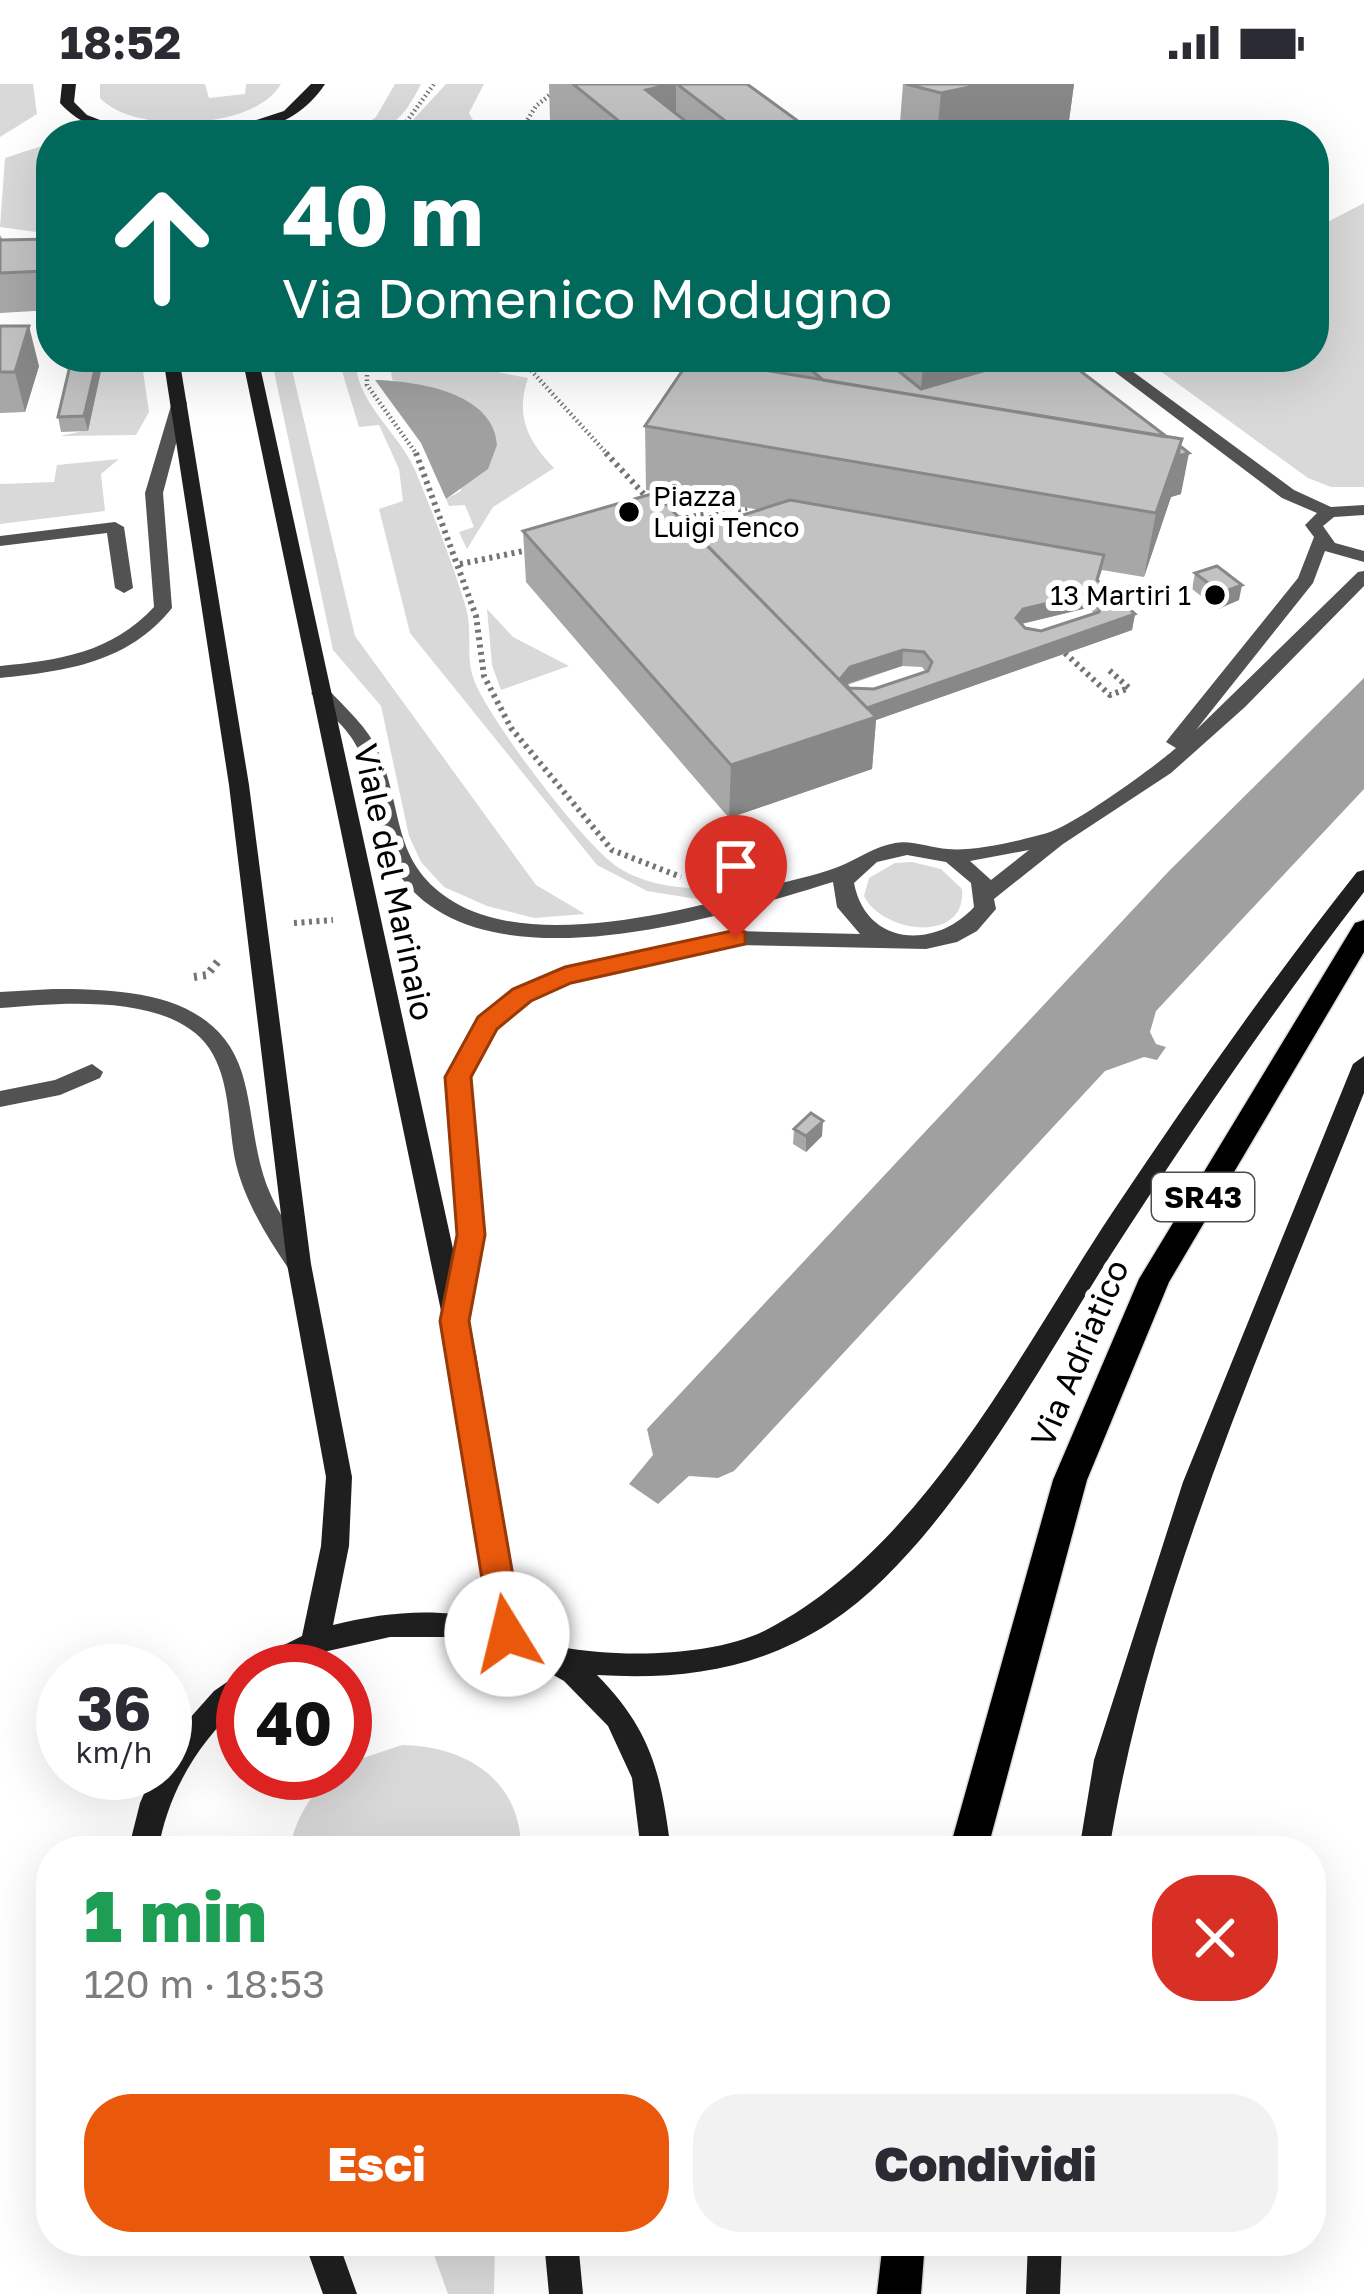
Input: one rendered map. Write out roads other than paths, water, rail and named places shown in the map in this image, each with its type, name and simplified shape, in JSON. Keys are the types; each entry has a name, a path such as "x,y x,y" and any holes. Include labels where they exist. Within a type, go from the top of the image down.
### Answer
{"main road":[{"name":"Via Adriatico","path":"972,1836 1070,1480 1146,1299 1364,929"},
{"path":"899,2294 903,2256"}],"street":[{"path":"69,84 68,103 87,120"},
{"path":"271,120 307,102 318,84"},
{"path":"174,372 239,785 298,1264 339,1477 335,1546 315,1641"},
{"name":"Viale del Marinaio","path":"253,372 454,1321 507,1634"},
{"path":"1123,372 1288,494 1329,512 1364,510"},
{"path":"0,672 83,663 112,652 143,633 163,608 154,493 179,402"},
{"path":"1164,769 1213,693 1307,579 1320,541 1315,524 1329,512"},
{"path":"0,542 115,527 124,588"},
{"path":"1320,541 1364,557"},
{"path":"986,895 1056,838 1164,769 1364,576"},
{"path":"321,693 367,746 404,868 448,905 545,933 635,925 748,903 851,869 870,855 907,848 952,856 1056,838"},
{"path":"454,1321 471,1235 458,1077 488,1024 522,995 565,976 736,938 947,939 964,932 985,909 986,895 981,880 952,856"},
{"path":"851,869 843,883 849,914 883,937 906,942"},
{"path":"559,1660 680,1667 773,1641 826,1610 892,1551 982,1430 1281,983 1364,878"},
{"path":"0,997 166,1005 201,1024 228,1066 251,1175 268,1220 298,1264"},
{"path":"1096,1836 1109,1760 1196,1482 1364,1064"},
{"path":"0,1099 60,1087 92,1072"},
{"path":"310,1644 347,1629 418,1620 507,1634 559,1660 610,1709 629,1737 653,1804 655,1836"},
{"path":"146,1836 152,1809 188,1740 216,1711"},
{"path":"326,2256 340,2294"},
{"path":"562,2256 566,2294"},
{"path":"1043,2294 1044,2256"}],"place":[{"name":"Piazza Luigi Tenco","path":"629,512"},
{"name":"13 Martiri 1","path":"1215,595"}]}
